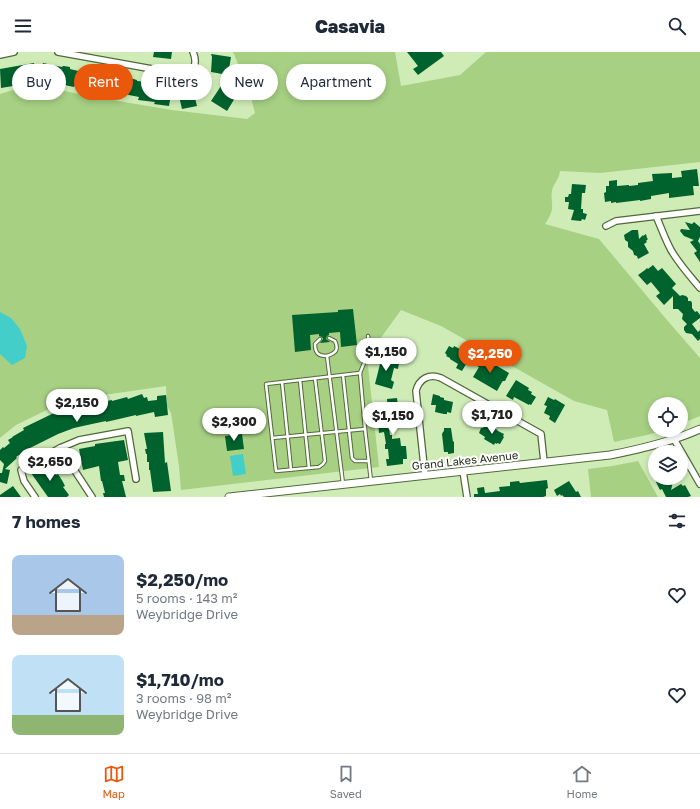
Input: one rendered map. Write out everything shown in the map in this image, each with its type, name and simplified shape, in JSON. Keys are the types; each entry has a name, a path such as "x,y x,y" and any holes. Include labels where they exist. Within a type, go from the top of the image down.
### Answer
{"street":[{"path":"0,55 14,52"},
{"path":"58,52 180,74 188,73 192,70 195,62 193,52"},
{"path":"606,226 616,221 700,211"},
{"path":"656,216 672,252 679,263 700,288"},
{"path":"425,475 416,391 417,386 423,378 428,376 441,378 541,434 544,462"},
{"name":"Grand Lakes Avenue","path":"229,497 610,455 632,451 674,439 700,429"},
{"path":"35,497 24,481 21,470 60,448 79,440 128,431 136,479"},
{"path":"674,439 700,484"},
{"path":"60,448 92,497"},
{"path":"463,471 466,497"}],"lane":[{"path":"368,336 370,348 360,373 371,481"},
{"path":"320,339 315,344 317,353 321,356 327,356 333,354 337,345 335,340 329,338"},
{"path":"327,356 343,484"},
{"path":"315,378 325,460 319,467 276,471 266,384 329,376 360,373"},
{"path":"343,375 352,458 355,462 369,461"},
{"path":"300,380 309,468"},
{"path":"282,382 291,470"},
{"path":"272,438 365,428"}],"green space":[{"path":"233,52 395,52 401,86 460,75 486,52 700,52 700,162 600,173 560,171 552,191 551,212 545,224 599,239 700,358 700,416 688,421 688,397 648,397 648,435 614,442 607,410 574,401 441,326 401,310 367,357 379,467 181,490 171,413 167,406 166,386 104,395 57,405 16,425 0,438 0,94 12,90 12,100 66,100 66,91 74,93 74,100 112,100 172,110 247,119 255,113 252,100 278,100 278,64 238,64"},
{"path":"638,461 648,479 648,485 651,485 658,497 591,497 588,469"}],"water":[{"path":"0,312 11,318 20,329 27,346 25,358 12,365 0,354"},
{"path":"243,454 246,474 233,476 230,456"}],"building":[{"path":"154,52 172,52 171,59 153,57"},
{"path":"407,52 441,52 444,56 418,75 413,69 418,66"},
{"path":"211,54 231,57 230,64 220,64 220,74 212,72"},
{"path":"66,66 74,70 74,87 66,85"},
{"path":"12,67 12,86 1,88 0,69"},
{"path":"133,79 141,81 141,100 170,100 169,106 154,104 155,102 138,100 139,97 133,96"},
{"path":"220,88 220,100 234,100 227,111 211,101"},
{"path":"180,100 196,100 197,106 182,109"},
{"path":"697,169 699,186 693,186 694,195 669,198 669,193 651,196 651,199 640,201 616,203 611,203 611,201 605,202 604,193 606,192 606,186 609,186 609,181 617,180 617,186 638,185 638,183 653,181 652,174 672,173 672,178 682,177 681,171"},
{"path":"572,184 586,185 585,193 582,193 581,209 583,209 583,213 587,214 585,220 571,220 574,210 568,209 569,202 565,202 565,197 568,197 569,194 571,194"},
{"path":"685,222 692,224 694,222 700,227 700,237 698,241 700,244 700,262 694,253 697,251 690,242 694,240 684,236 680,231 681,229 690,230"},
{"path":"632,230 638,230 639,239 646,234 648,239 644,244 649,253 638,259 637,256 634,255 633,251 628,247 628,242 625,240 624,235"},
{"path":"653,265 658,271 662,268 676,284 672,288 680,296 686,296 688,301 691,301 692,303 692,308 700,315 700,318 692,324 698,332 700,330 700,339 698,341 692,334 686,333 684,330 684,327 687,324 682,319 683,314 678,309 673,309 673,296 664,305 656,296 660,293 651,282 647,285 638,275"},
{"path":"353,309 357,345 341,347 340,332 329,333 326,339 330,342 320,343 323,339 319,336 319,334 310,335 311,350 295,352 292,315 338,312 338,310"},
{"path":"449,346 453,348 454,346 472,354 462,371 456,368 458,364 446,356 447,355 445,353"},
{"path":"379,356 399,363 398,369 394,368 391,380 394,382 392,389 375,384 380,364 377,363"},
{"path":"482,357 509,373 497,391 473,377 479,367 477,366"},
{"path":"516,380 529,388 528,390 532,392 531,394 536,397 531,405 514,397 513,400 506,396"},
{"path":"142,394 144,398 147,397 148,401 157,400 157,396 166,395 168,415 155,417 154,412 136,415 74,428 58,434 16,457 17,458 5,469 10,470 7,484 0,482 0,473 2,473 4,464 0,460 0,450 10,443 8,440 24,430 23,428 68,408 68,410 97,401 97,403 127,397 128,399"},
{"path":"433,394 444,398 444,400 453,402 451,413 447,412 447,414 444,414 435,412 436,405 431,405"},
{"path":"548,397 565,405 555,423 549,419 550,416 544,413 547,406 544,405"},
{"path":"397,398 399,417 393,418 394,422 388,422 390,435 392,435 392,439 400,438 401,446 406,446 407,459 403,459 403,464 387,466 386,459 389,459 388,449 385,449 386,444 384,432 379,433 378,422 384,422 383,415 388,414 387,399"},
{"path":"486,423 504,434 500,444 495,443 494,445 484,439 485,437 479,433 481,428 483,428"},
{"path":"444,428 451,428 453,442 454,441 454,453 448,454 448,452 444,452 442,434"},
{"path":"163,432 165,463 167,462 171,491 153,492 149,462 147,462 147,454 145,449 147,449 144,433"},
{"path":"242,434 244,449 227,451 225,436"},
{"path":"124,440 128,460 118,462 120,475 124,475 125,481 122,481 126,497 104,497 103,493 105,493 101,481 99,466 83,470 79,449 95,446 95,444"},
{"path":"46,463 56,475 58,474 63,482 65,486 63,487 69,495 67,497 48,497 31,473"},
{"path":"547,480 548,488 546,489 546,496 543,497 474,497 474,494 478,494 477,488 484,487 485,493 500,491 499,487 510,486 510,482 519,481 520,483"},
{"path":"569,481 581,497 564,497 560,494 557,496 554,490"},
{"path":"658,485 672,485 671,490 679,485 685,485 691,496 666,497 662,489 660,490"},
{"path":"13,486 21,497 0,497 0,495"}]}
